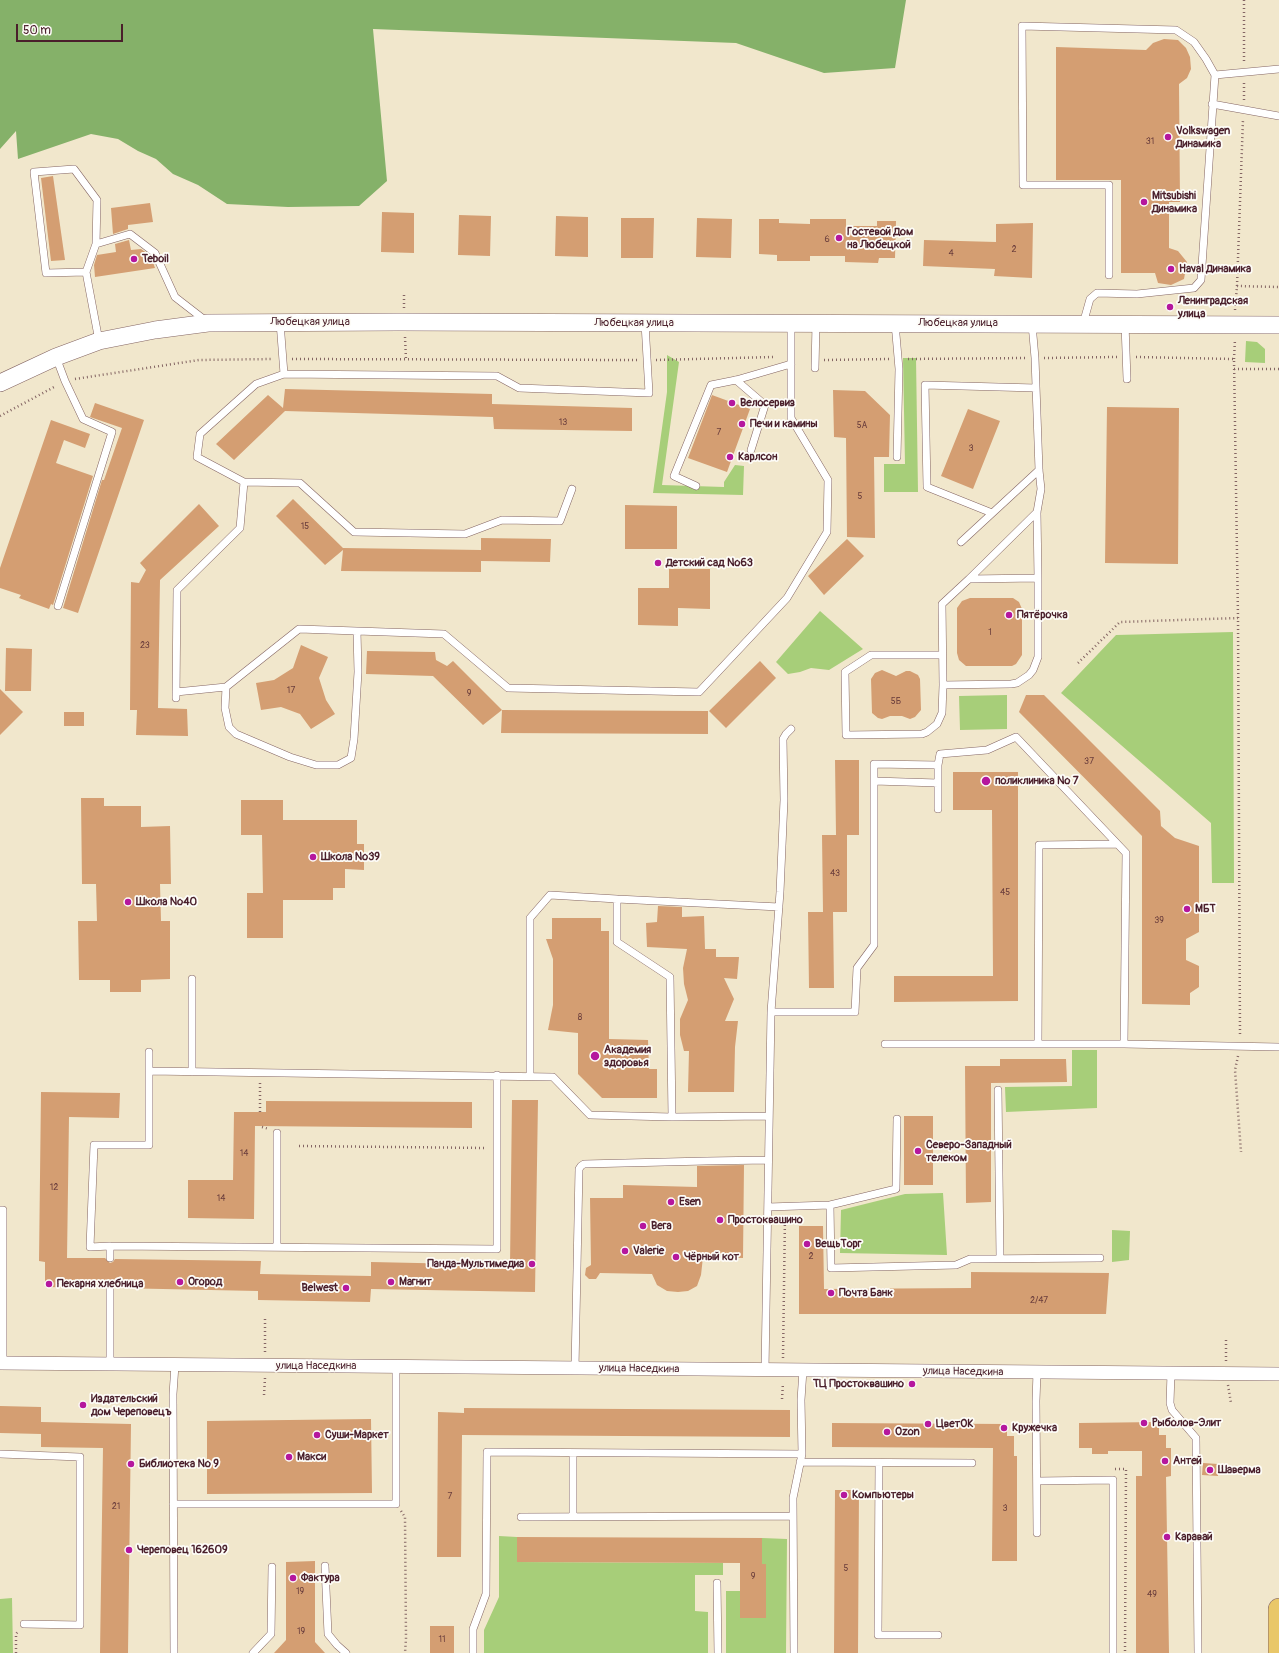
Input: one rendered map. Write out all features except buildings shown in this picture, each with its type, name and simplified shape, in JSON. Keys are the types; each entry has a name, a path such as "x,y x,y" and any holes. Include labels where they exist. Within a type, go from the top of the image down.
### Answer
{"main road":[{"path":"1279,1609 1279,1653"}],"street":[{"name":"Любецкая улица","path":"0,383 56,357 99,341 155,330 208,323 895,323 1279,325"},
{"name":"улица Наседкина","path":"1,1363 1279,1374"}],"lane":[{"path":"1083,324 1090,299 1097,293 1137,294 1194,288 1201,280 1214,75 1206,58 1194,42 1176,30 1022,26 1023,185 1109,185 1109,274"},
{"path":"1214,75 1279,69"},
{"path":"1212,104 1279,116"},
{"path":"86,272 46,273 34,172 74,169 97,200 96,244 86,272 99,341"},
{"path":"96,244 130,234 155,253 175,297 208,323"},
{"path":"280,322 284,374"},
{"path":"572,489 560,521 502,520 465,534 354,532 300,483 244,482 197,457 200,434 256,384 284,374 497,376 519,388 648,393 645,323"},
{"path":"244,482 240,528 177,590 176,695 226,687 299,629 444,634 508,688 699,692 787,598 827,532 828,480 791,418 791,323"},
{"path":"815,368 816,323"},
{"path":"895,323 899,369 897,457"},
{"path":"943,685 1017,683 1029,675 1033,670 1038,657 1037,512 1041,489 1032,324"},
{"path":"1125,324 1127,379"},
{"path":"56,357 65,381 83,419 112,432 58,606"},
{"path":"696,486 674,476 711,385 736,380 791,364"},
{"path":"736,380 764,405 751,450"},
{"path":"992,513 927,487 925,385 1036,388"},
{"path":"962,542 1039,470"},
{"path":"942,655 871,655 845,672 846,735 922,734 937,724 942,713 943,685 942,604 1037,512"},
{"path":"969,579 1038,578"},
{"path":"226,687 225,708 229,727 236,734 290,757 316,765 338,765 351,758 354,739 358,672 357,631"},
{"path":"765,1370 771,1012 779,907 784,800 784,739 786,734 791,729"},
{"path":"938,809 938,765 940,754 987,750 1016,737 1126,854 1124,1044"},
{"path":"771,1012 855,1012 857,968 874,945 874,764 938,765"},
{"path":"874,781 938,783"},
{"path":"1038,1044 1039,845 1117,844"},
{"path":"530,1076 530,918 550,895 779,907"},
{"path":"617,899 617,942 670,977 672,1117"},
{"path":"192,980 192,1072"},
{"path":"885,1044 1124,1044 1279,1048"},
{"path":"149,1052 149,1145 94,1146 90,1247 497,1249 497,1075"},
{"path":"149,1071 553,1076 590,1115 672,1117 769,1116"},
{"path":"998,1090 1000,1258"},
{"path":"768,1207 830,1205 896,1189 897,1119"},
{"path":"277,1133 277,1247"},
{"path":"575,1368 579,1169 581,1166 584,1164 768,1160"},
{"path":"830,1205 831,1268 956,1265 970,1259 1100,1258"},
{"path":"0,1210 3,1210 1,1363"},
{"path":"110,1246 110,1258"},
{"path":"110,1288 110,1364"},
{"path":"174,1653 173,1394 175,1365"},
{"path":"173,1504 396,1504 396,1366"},
{"path":"794,1653 793,1498 801,1458 801,1400 803,1370"},
{"path":"1037,1372 1037,1533"},
{"path":"1171,1373 1170,1403 1172,1410 1196,1438 1198,1653"},
{"path":"473,1653 472,1629 486,1594 487,1452 972,1463"},
{"path":"573,1453 573,1516"},
{"path":"0,1454 80,1457 80,1625 24,1624"},
{"path":"879,1462 878,1635 938,1635"},
{"path":"1037,1481 1113,1480 1113,1653"},
{"path":"521,1517 793,1516"},
{"path":"325,1566 328,1634 346,1653"},
{"path":"253,1653 271,1634 272,1567"},
{"path":"717,1583 718,1653"}],"path":[{"path":"1237,286 1244,109 1244,0"},
{"path":"1234,369 1279,369"},
{"path":"1078,663 1120,622 1238,618"},
{"path":"1240,1046 1235,1070 1241,1152"},
{"path":"260,1073 260,1112"},
{"path":"299,1146 497,1148"},
{"path":"782,1399 785,1207"},
{"path":"1110,1469 1126,1469 1126,1653"},
{"path":"396,1504 405,1517 405,1653"},
{"path":"16,1653 16,1634 24,1624"}],"green space":[{"path":"0,0 906,0 895,68 824,73 736,43 373,29 387,181 359,206 288,207 227,204 198,185 173,174 156,159 138,151 118,139 91,134 18,159 16,131 0,149"},
{"path":"1246,341 1257,342 1265,349 1265,363 1245,362"},
{"path":"667,355 679,362 662,485 724,487 724,482 735,465 744,466 743,495 653,493 667,392"},
{"path":"903,358 916,358 918,492 884,492 884,464 905,464"},
{"path":"820,611 863,649 829,670 811,668 788,674 776,662"},
{"path":"1233,632 1234,883 1212,883 1211,823 1061,693 1116,635"},
{"path":"1007,695 1007,729 960,730 959,696"},
{"path":"1072,1050 1097,1050 1097,1108 1006,1112 1005,1087 1072,1086"},
{"path":"943,1193 947,1255 840,1253 841,1210 905,1194"},
{"path":"1112,1230 1130,1231 1129,1260 1112,1262"},
{"path":"499,1536 517,1537 517,1562 723,1563 723,1575 695,1575 695,1611 708,1612 708,1653 484,1653 484,1630 499,1597"},
{"path":"762,1538 787,1539 786,1653 726,1653 726,1591 740,1591 740,1618 765,1618 766,1564 762,1564"},
{"path":"12,1598 13,1653 0,1653 0,1599"}],"place":[{"name":"Volkswagen Динамика","path":"1168,137"},
{"name":"Mitsubishi Динамика","path":"1144,202"},
{"name":"Гостевой Дом на Любецкой","path":"839,238"},
{"name":"Teboil","path":"134,259"},
{"name":"Haval Динамика","path":"1171,269"},
{"name":"Ленинградская улица","path":"1170,307"},
{"name":"Велосервиз","path":"732,403"},
{"name":"Печи и камины","path":"742,424"},
{"name":"Карлсон","path":"730,457"},
{"name":"Детский сад №63","path":"658,563"},
{"name":"Пятёрочка","path":"1009,615"},
{"name":"поликлиника № 7","path":"986,781"},
{"name":"Школа №39","path":"313,857"},
{"name":"Школа №40","path":"128,902"},
{"name":"МБТ","path":"1187,909"},
{"name":"Академия здоровья","path":"595,1056"},
{"name":"Северо-Западный телеком","path":"918,1151"},
{"name":"Esen","path":"671,1202"},
{"name":"Простоквашино","path":"720,1220"},
{"name":"Вега","path":"643,1226"},
{"name":"ВещьТорг","path":"807,1244"},
{"name":"Valerie","path":"625,1251"},
{"name":"Чёрный кот","path":"676,1257"},
{"name":"Панда-Мультимедиа","path":"532,1264"},
{"name":"Огород","path":"180,1282"},
{"name":"Магнит","path":"391,1282"},
{"name":"Пекарня хлебница","path":"49,1284"},
{"name":"Belwest","path":"346,1288"},
{"name":"Почта Банк","path":"831,1293"},
{"name":"ТЦ Простоквашино","path":"912,1384"},
{"name":"Издательский дом Череповецъ","path":"83,1405"},
{"name":"Рыболов-Элит","path":"1144,1423"},
{"name":"ЦветОК","path":"928,1424"},
{"name":"Кружечка","path":"1004,1428"},
{"name":"Ozon","path":"887,1432"},
{"name":"Суши-Маркет","path":"317,1435"},
{"name":"Макси","path":"289,1457"},
{"name":"Антей","path":"1165,1461"},
{"name":"Библиотека № 9","path":"131,1464"},
{"name":"Шаверма","path":"1210,1470"},
{"name":"Компьютеры","path":"844,1495"},
{"name":"Каравай","path":"1167,1537"},
{"name":"Череповец 162609","path":"129,1550"},
{"name":"Фактура","path":"293,1578"}]}
